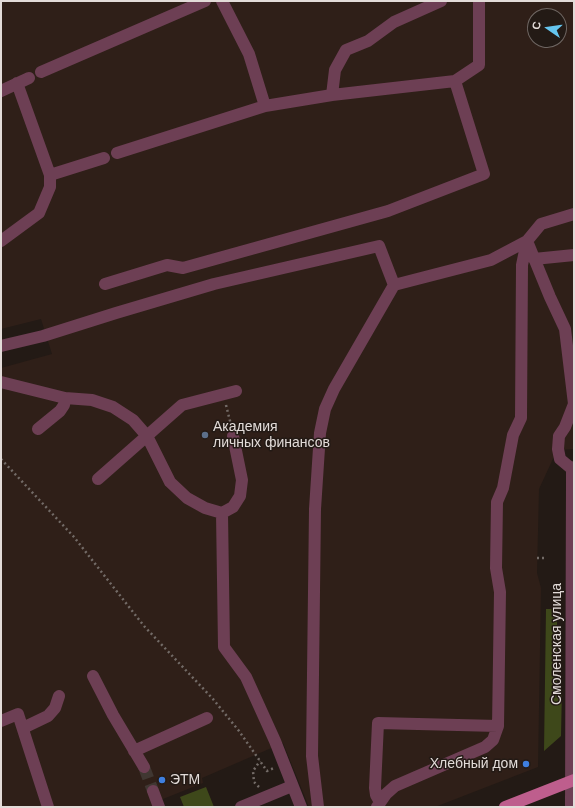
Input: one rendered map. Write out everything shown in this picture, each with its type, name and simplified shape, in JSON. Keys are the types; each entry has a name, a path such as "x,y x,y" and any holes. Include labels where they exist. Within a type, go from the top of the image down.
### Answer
{"main road":[{"path":"504,807 573,780"}],"street":[{"path":"42,72 205,1"},
{"path":"222,1 249,54 265,106"},
{"path":"332,95 335,70 346,50 368,41 394,22 441,1"},
{"path":"117,153 265,106 332,95 455,81 479,65 479,1"},
{"path":"1,91 29,78"},
{"path":"104,284 167,265 183,268 388,211 484,174 455,81"},
{"path":"1,241 39,213 50,187 50,175 17,83"},
{"path":"50,175 104,158"},
{"path":"318,807 312,756 314,516 320,433 325,409 334,389 394,285 491,260 527,241 541,224 574,214"},
{"path":"527,241 565,329 574,404 565,427 559,436 558,449 560,459 573,472"},
{"path":"378,804 395,786 485,747 493,740 498,726 500,592 496,568 497,502 503,488 513,434 520,418 522,265 527,241"},
{"path":"1,346 43,336 214,284 379,246 394,285"},
{"path":"534,259 574,255"},
{"path":"1,382 65,398 92,400 113,407 133,420 147,436 170,482 187,498 205,508 222,513 233,507 240,496 242,480 233,436"},
{"path":"98,479 182,405 236,391"},
{"path":"38,429 60,411 64,406 65,398"},
{"name":"Смоленская улица","path":"572,807 573,472"},
{"path":"222,513 224,647 246,677 300,807"},
{"path":"93,676 113,715 144,767"},
{"path":"23,728 48,716 55,708 59,696"},
{"path":"1,721 18,714 48,807"},
{"path":"134,750 207,718"},
{"path":"378,804 375,788 378,723 498,726"},
{"path":"241,807 292,786"},
{"path":"153,792 160,807"}],"path":[{"path":"224,394 233,436"},
{"path":"1,460 74,537 144,626 213,699 236,727 267,771 283,763"},
{"path":"537,558 544,558"}],"shaded area":[{"path":"1,1 574,1 574,449 557,450 539,489 537,573 541,588 538,767 435,807 309,807 283,743 202,778 203,783 153,803 154,807 1,807 1,368 52,354 41,319 1,329"}],"green space":[{"path":"546,609 557,609 557,682 562,686 561,736 544,751"},
{"path":"206,787 214,807 184,807 180,797"}],"tunnel":[{"path":"144,767 153,791"}],"place":[{"name":"Академия личных финансов","path":"205,435"},
{"name":"Хлебный дом","path":"526,764"},
{"name":"ЭТМ","path":"162,780"}]}
